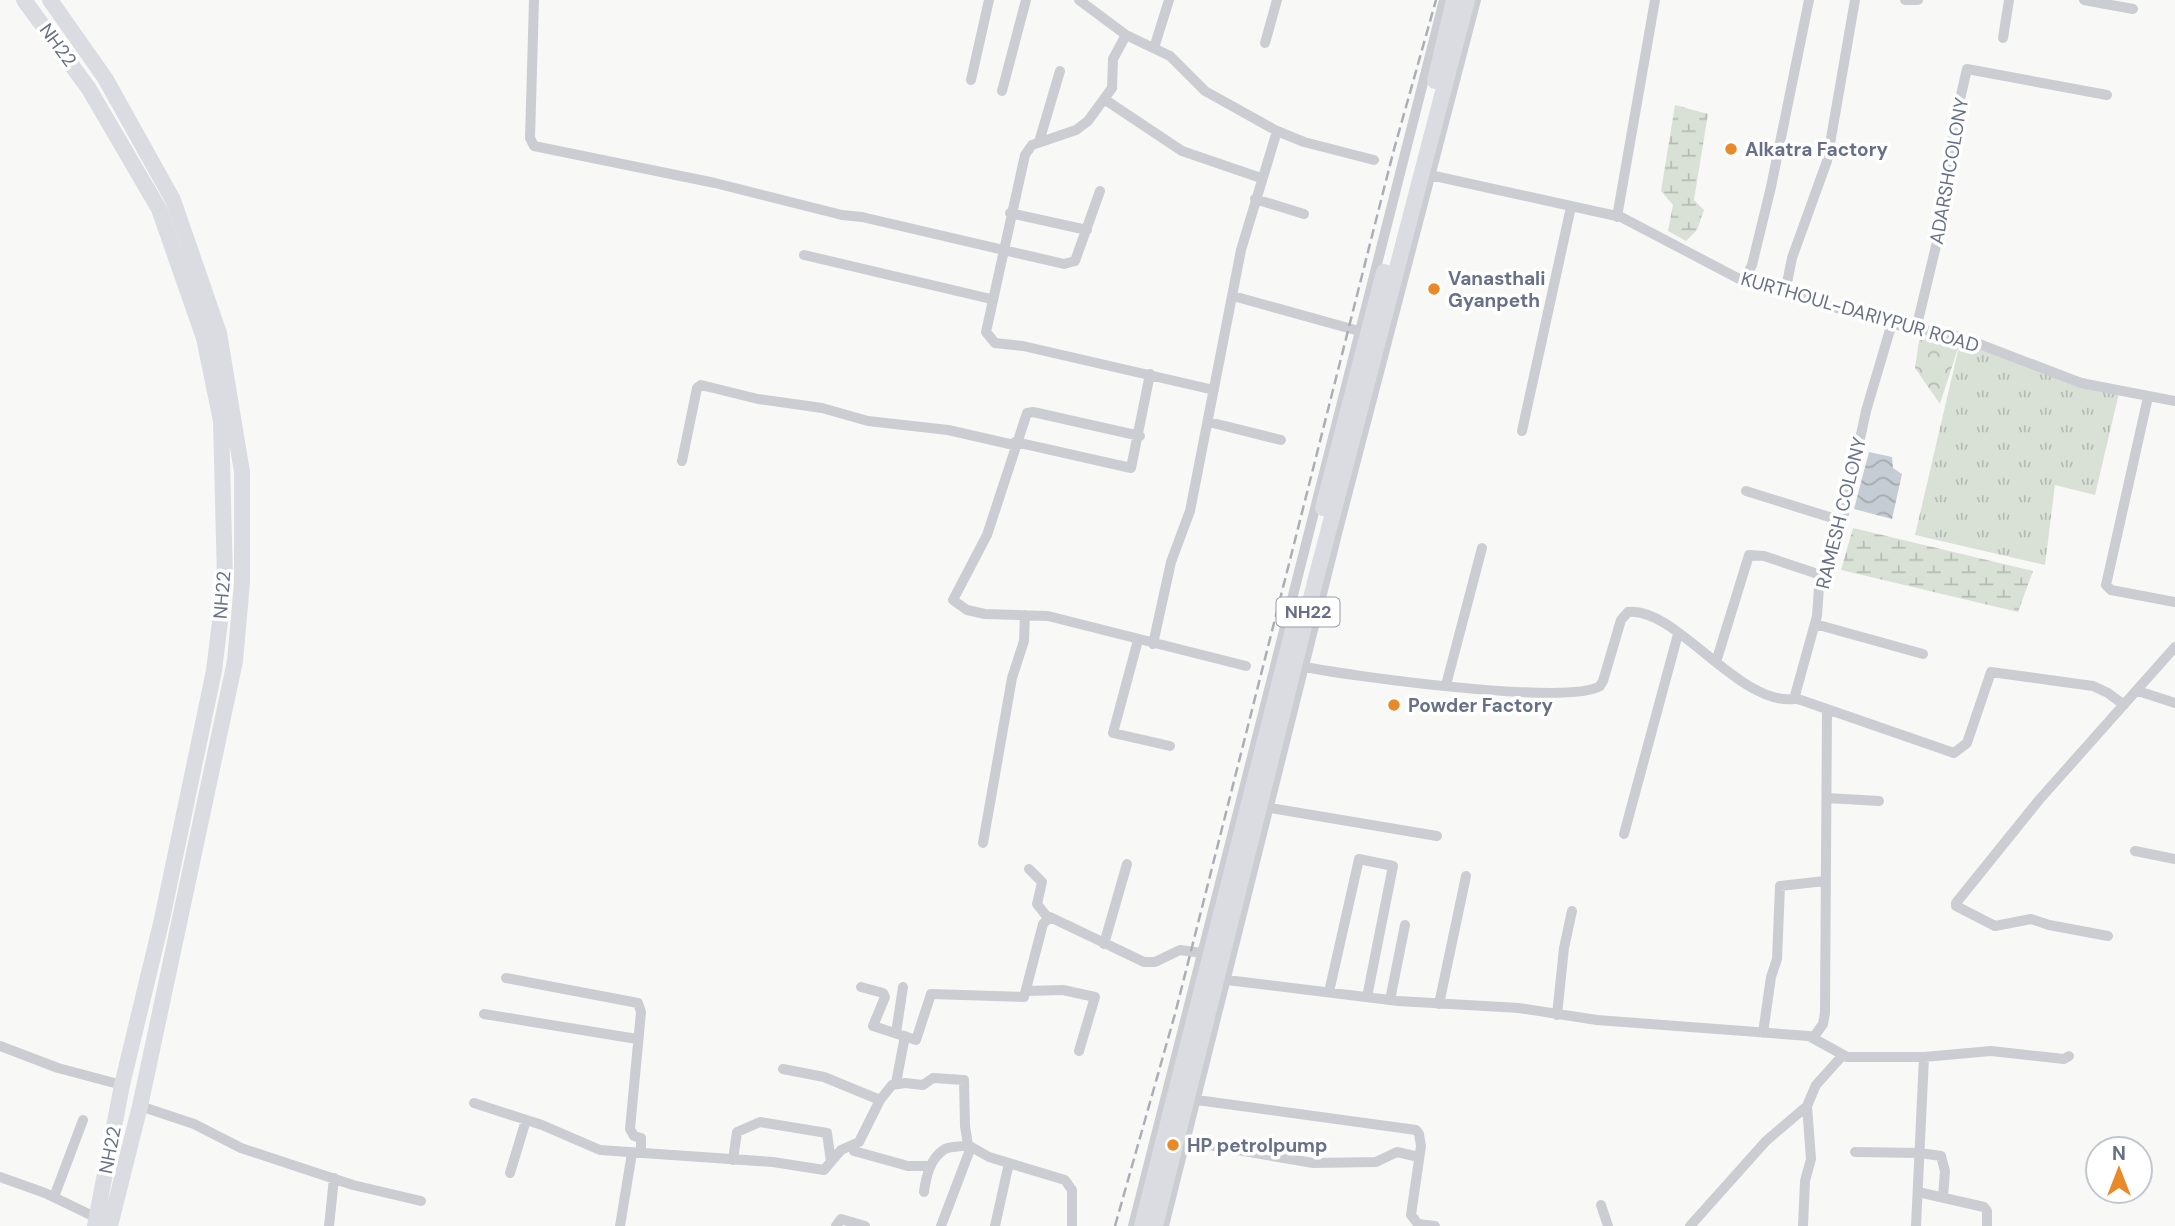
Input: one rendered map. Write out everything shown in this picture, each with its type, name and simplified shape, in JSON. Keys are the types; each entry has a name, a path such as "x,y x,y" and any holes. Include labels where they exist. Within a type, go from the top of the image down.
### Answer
{"highway":[{"name":"NH22","path":"24,0 89,89 159,209 204,338 221,421 225,580 214,671 162,919 122,1085 101,1223"},
{"name":"NH22","path":"50,0 105,78 173,200 219,333 242,472 242,583 235,661 140,1106 101,1223"},
{"name":"NH22","path":"1142,1226 1454,0"},
{"name":"NH22","path":"1155,1226 1318,569 1467,0"}],"street":[{"path":"534,0 532,145 1069,264 1075,261 1100,191"},
{"path":"971,80 989,0"},
{"path":"1002,91 1027,0"},
{"path":"1079,0 1093,4 1126,35 1170,56 1205,91 1276,131 1304,142 1374,160"},
{"path":"1154,48 1169,0"},
{"path":"1265,43 1277,0"},
{"path":"1133,1226 1444,0"},
{"path":"1164,1226 1414,235 1476,0"},
{"path":"1617,216 1655,0"},
{"path":"1744,281 1752,265 1768,200 1809,0"},
{"path":"1785,293 1792,258 1827,161 1855,0"},
{"path":"1905,0 1918,0"},
{"path":"2003,38 2009,0"},
{"path":"2084,0 2133,9"},
{"path":"1126,35 1113,60 1113,83 1081,128 1039,142 1028,149 1022,161 990,299 986,332 995,343 1023,346 1214,390"},
{"name":"ADARSHCOLONY","path":"1916,329 1942,221 1957,112 1967,69 2107,95"},
{"path":"1039,142 1060,71"},
{"path":"1104,99 1182,151 1262,178"},
{"path":"1153,644 1171,562 1190,511 1233,296 1255,199 1276,131"},
{"name":"KURTHOUL-DARIYPUR ROAD","path":"1430,175 1617,216 1744,281 1892,323 1961,337 2081,383 2175,401"},
{"path":"1255,199 1304,214"},
{"path":"1522,431 1571,207"},
{"path":"1010,213 1087,230"},
{"path":"1385,228 1414,235"},
{"path":"804,255 990,299"},
{"path":"1233,296 1359,331"},
{"name":"RAMESH COLONY","path":"1793,699 1815,624 1824,576 1842,521 1866,411 1892,323"},
{"path":"682,461 697,388 701,385 758,399 806,405 868,421 948,430 1015,443 1129,469 1134,466 1150,374"},
{"path":"2148,397 2106,585 2111,590 2175,602"},
{"path":"1140,436 1031,412 1025,415 987,535 953,598 965,609 985,614 1066,620 1246,666"},
{"path":"1209,422 1281,440"},
{"path":"1746,491 1842,521"},
{"path":"1446,685 1482,548"},
{"path":"1716,662 1749,555 1764,556 1824,576"},
{"path":"1305,667 1446,685 1536,693 1597,689 1603,681 1621,620 1628,612 1643,613 1678,634 1748,685 1954,753 1967,743 1991,672 2093,686 2108,692 2124,705"},
{"path":"983,843 1013,678 1024,641 1025,615"},
{"path":"1815,624 1923,654"},
{"path":"1624,834 1678,634"},
{"path":"1138,640 1113,733 1170,746"},
{"path":"2108,936 2031,919 1991,925 1956,905 2039,800 2124,705 2170,662 2175,647"},
{"path":"2138,691 2175,703"},
{"path":"1813,1038 1824,1018 1827,709"},
{"path":"1262,710 1292,719"},
{"path":"1827,798 1879,801"},
{"path":"1270,808 1437,836"},
{"path":"2135,851 2175,859"},
{"path":"1329,992 1359,859 1393,866 1367,997"},
{"path":"1104,943 1127,864"},
{"path":"1029,869 1042,882 1037,904 1048,918 1058,919 1149,963 1180,950 1202,953"},
{"path":"1438,1004 1466,876"},
{"path":"1763,1033 1771,977 1777,959 1780,886 1825,881"},
{"path":"1557,1015 1564,948 1572,911"},
{"path":"861,987 883,993 885,997 873,1026 918,1038 931,994 1022,998 1042,928 1048,918"},
{"path":"1390,1000 1405,925"},
{"path":"506,978 638,1003 631,1129 634,1136 641,1138 620,1226"},
{"path":"1227,980 1390,1000 1519,1008 1557,1015 1813,1038 1842,1056 1924,1058 1991,1051 2064,1059 2069,1056"},
{"path":"474,1103 526,1120 591,1148 820,1170 830,1165 841,1150 859,1142 880,1100 896,1083 903,987"},
{"path":"1026,991 1063,990 1095,997 1079,1051"},
{"path":"484,1014 637,1039"},
{"path":"0,1046 58,1068 122,1085"},
{"path":"1690,1226 1766,1141 1807,1106 1816,1085 1842,1056"},
{"path":"1916,1226 1924,1058"},
{"path":"783,1069 824,1077 880,1100"},
{"path":"896,1083 923,1085 933,1078 965,1080 965,1126 970,1146 941,1226"},
{"path":"1197,1100 1408,1128 1419,1134 1419,1157 1410,1209 1413,1220 1418,1225 1435,1226"},
{"path":"140,1106 194,1124 231,1145 334,1178 421,1201"},
{"path":"1804,1225 1805,1181 1811,1159 1807,1106"},
{"path":"54,1197 83,1119"},
{"path":"510,1173 526,1120"},
{"path":"733,1160 737,1132 760,1122 827,1133 830,1165"},
{"path":"1186,1141 1313,1163 1376,1162 1397,1152 1419,1157"},
{"path":"924,1192 930,1166 943,1150 970,1146 979,1153 1009,1163 1060,1176 1069,1183 1072,1226"},
{"path":"1153,1147 1183,1154"},
{"path":"853,1152 908,1166 930,1166"},
{"path":"1855,1152 1941,1156 1945,1171 1942,1197"},
{"path":"995,1226 1009,1163"},
{"path":"0,1177 54,1197 101,1223"},
{"path":"329,1226 334,1178"},
{"path":"1918,1192 1984,1207 1987,1226"},
{"path":"1601,1205 1608,1226"},
{"path":"836,1226 841,1219 865,1226"}],"green space":[{"path":"1675,105 1708,114 1694,200 1704,210 1697,230 1686,241 1668,231 1673,205 1661,191"},
{"path":"1920,335 1960,342 1940,404 1915,368"},
{"path":"1960,342 2120,389 2095,495 2055,485 2045,565 1915,535"},
{"path":"1853,528 2033,571 2018,612 1841,570"}],"water":[{"path":"1869,452 1892,457 1893,468 1902,474 1892,519 1854,509"}],"railway":[{"path":"1115,1226 1175,1014 1393,153 1436,0"}],"place":[{"name":"Alkatra Factory","path":"1731,149"},
{"name":"Vanasthali Gyanpeth","path":"1434,289"},
{"name":"Powder Factory","path":"1394,705"},
{"name":"HP petrolpump","path":"1173,1145"}]}
